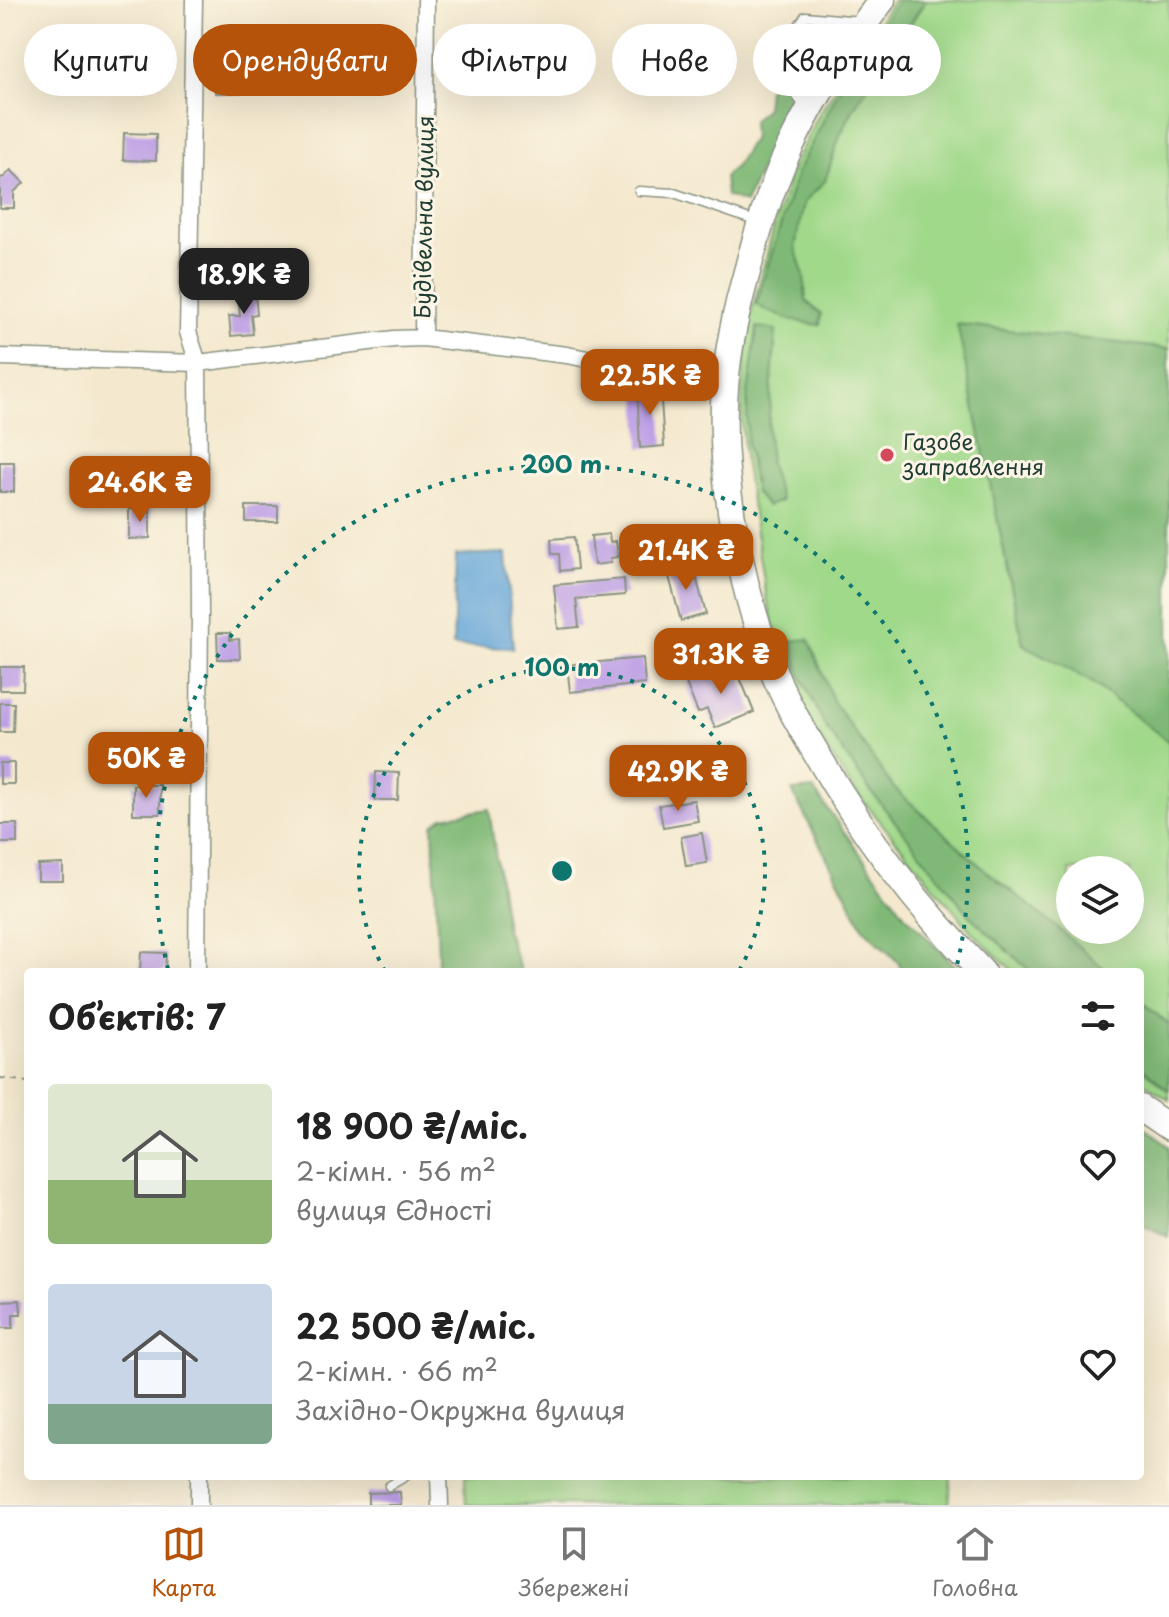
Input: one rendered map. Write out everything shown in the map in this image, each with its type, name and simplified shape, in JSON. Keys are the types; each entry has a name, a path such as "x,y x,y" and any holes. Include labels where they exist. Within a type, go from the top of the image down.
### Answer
{"main road":[{"path":"882,0 808,111 782,165 760,223 734,319 725,386 727,474 751,609 772,668 802,730 840,795 920,903 978,968"},
{"path":"1144,1111 1169,1128"}],"street":[{"path":"194,0 188,332 198,363 200,627 197,968"},
{"name":"Будівельна вулиця","path":"423,338 426,0"},
{"path":"0,357 198,363 423,338 567,355 725,386"},
{"path":"199,1480 199,1505"},
{"path":"439,1480 440,1505"}],"lane":[{"path":"808,111 773,64 805,16 866,21"},
{"path":"639,191 674,193 760,223"},
{"path":"389,1486 399,1480"}],"path":[{"path":"0,1078 24,1081"}],"green space":[{"path":"893,0 1169,0 1169,1100 1144,1083 1144,968 1010,968 970,930 850,785 810,722 783,659 767,599 745,465 742,423 742,387 751,314 793,166 831,96 941,96 941,24 877,24"},
{"path":"898,0 926,0 910,24 882,24"},
{"path":"767,96 794,96 745,203 726,196 724,177 735,167 753,138 752,121 766,108"},
{"path":"836,96 862,96 840,135 825,181 804,203 795,247 804,276 806,301 821,314 820,325 779,316 756,304 797,172"},
{"path":"957,324 1169,349 1169,742 1093,683 1023,644"},
{"path":"757,327 776,330 768,430 770,464 781,501 767,506 755,493 747,443 747,399"},
{"path":"809,639 834,703 893,787 985,870 1056,927 1056,944 1076,944 1103,968 1027,968 972,918 872,793 825,726 800,674 791,641"},
{"path":"813,789 905,915 957,968 901,968 864,929 792,791"},
{"path":"489,809 506,929 520,968 436,968 433,825 443,817"},
{"path":"1144,1003 1169,1025 1169,1091 1144,1069"},
{"path":"1144,1128 1169,1146 1169,1237 1144,1225"},
{"path":"465,1480 951,1480 949,1505 466,1505"}],"water":[{"path":"506,553 513,648 453,646 456,555"}],"building":[{"path":"124,133 156,134 156,161 123,160"},
{"path":"11,170 24,183 14,192 14,208 0,208 0,178"},
{"path":"255,293 257,314 251,315 253,334 231,336 229,316 240,316 238,294"},
{"path":"660,385 664,446 640,448 637,387"},
{"path":"0,462 14,462 14,492 0,492"},
{"path":"246,506 278,506 278,522 246,522"},
{"path":"150,508 150,538 129,539 129,509"},
{"path":"609,534 610,542 616,541 618,557 610,558 611,563 594,565 591,536"},
{"path":"574,537 577,569 560,571 559,554 552,554 551,539"},
{"path":"692,562 706,614 681,621 667,569"},
{"path":"624,579 625,595 576,599 579,627 558,629 554,585"},
{"path":"217,633 230,633 230,640 239,639 240,659 218,659"},
{"path":"643,658 645,684 570,692 567,665"},
{"path":"734,663 754,712 715,728 707,709 698,713 686,683"},
{"path":"0,667 24,667 23,690 0,690"},
{"path":"0,703 14,703 13,732 0,732"},
{"path":"0,763 14,763 14,784 0,784"},
{"path":"674,766 677,787 641,791 639,770"},
{"path":"376,772 399,773 398,800 375,800"},
{"path":"133,785 160,785 160,814 133,814"},
{"path":"694,800 698,821 663,827 659,805"},
{"path":"0,824 17,824 17,843 0,843"},
{"path":"702,833 707,863 686,866 681,837"},
{"path":"63,864 63,881 38,881 38,865"},
{"path":"141,952 166,953 165,968 140,968"},
{"path":"20,1300 21,1314 13,1314 13,1328 0,1328 0,1301"},
{"path":"400,1492 401,1505 368,1505 368,1493"}],"place":[{"name":"Газове заправлення","path":"887,455"}]}
